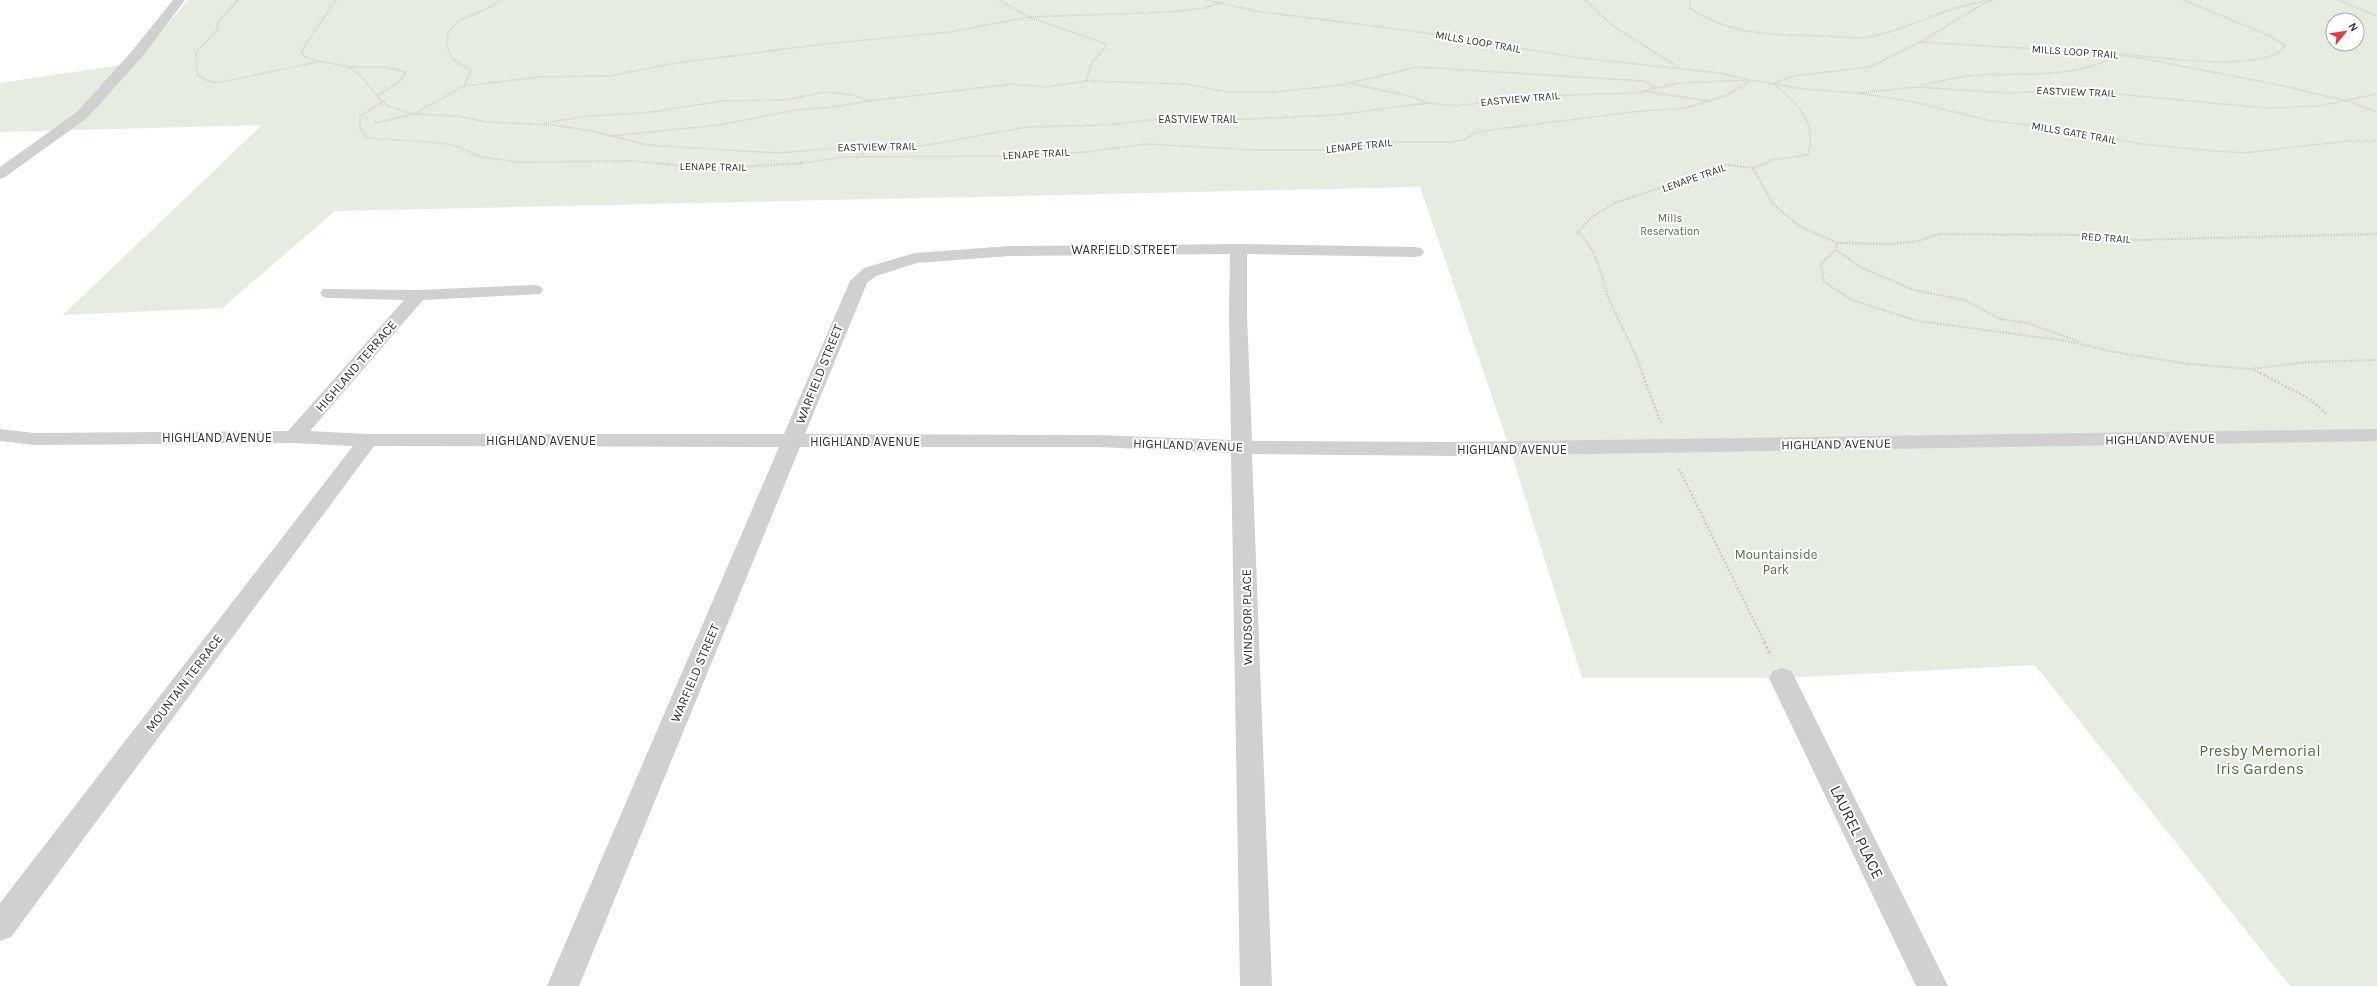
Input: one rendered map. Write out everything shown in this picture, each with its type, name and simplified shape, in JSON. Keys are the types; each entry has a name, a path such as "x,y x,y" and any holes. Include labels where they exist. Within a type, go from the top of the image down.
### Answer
{"street":[{"path":"0,174 82,115 137,54 180,0"},
{"name":"WARFIELD STREET","path":"563,986 793,440 853,291 859,281 870,272 915,258 1010,251 1239,249 1415,252"},
{"name":"WINDSOR PLACE","path":"1239,249 1238,314 1256,986"},
{"path":"329,293 418,295 534,290"},
{"name":"HIGHLAND TERRACE","path":"294,437 418,295"},
{"name":"HIGHLAND AVENUE","path":"0,436 34,439 294,437 368,440 1097,442 1242,447 1456,449 1670,448 2377,435"},
{"name":"MOUNTAIN TERRACE","path":"0,927 368,440"},
{"name":"LAUREL PLACE","path":"1782,678 1932,986"}],"path":[{"path":"238,0 236,4 219,19 216,33 196,52 197,74 206,82 222,82 249,78 318,62"},
{"path":"336,0 302,50 305,58 347,67 385,67 406,72 401,80 379,95"},
{"path":"464,86 471,71 453,60 449,52 447,38 448,32 462,18 495,7 500,0"},
{"path":"999,0 1029,17 1106,44 1106,47 1092,62 1086,81"},
{"name":"MILLS LOOP TRAIL","path":"1207,0 1249,10 1421,32 1581,58 1731,75 1750,80"},
{"path":"1585,0 1612,25 1679,68"},
{"path":"1690,0 1690,8 1706,19 1749,33 1861,36 1909,26 1971,2 1994,0"},
{"path":"1920,42 1989,0"},
{"path":"1914,86 1977,75 2024,75 2079,69 2108,60 2105,53 2234,61 2264,59 2280,54 2285,46 2266,34 2183,0"},
{"path":"2338,0 2377,16"},
{"path":"375,121 376,123 383,122 414,114 464,86 540,77 610,76 670,64 815,45 949,32 1029,17 1170,12 1204,8 1219,3"},
{"name":"MILLS LOOP TRAIL","path":"1774,83 1793,76 1870,67 1920,42 2105,53 2210,71 2347,101 2377,112"},
{"path":"347,67 362,76 387,105 414,114 457,116 486,122 541,123 568,117 645,113 743,99 779,100 826,92 853,96 869,101"},
{"path":"609,136 624,133 719,125 796,110 834,107 869,101 1011,84 1047,87 1086,81 1185,84 1215,91 1246,93 1276,92 1351,84 1417,67 1587,79 1645,81 1655,88"},
{"name":"EASTVIEW TRAIL","path":"541,123 592,131 646,145 722,148 767,153 855,147 931,145 1027,127 1109,125 1176,117 1226,120 1337,115 1427,103 1456,106 1535,96 1642,91 1678,83 1750,80 1804,89 1859,93 1884,87 1914,86 1971,88 2009,93 2041,90 2098,92 2260,106 2305,107 2347,101 2377,94"},
{"name":"LENAPE TRAIL","path":"384,101 360,116 360,128 367,138 442,143 460,147 480,157 497,160 519,162 568,160 635,161 706,169 792,165 832,158 864,156 957,158 1022,156 1087,152 1151,144 1256,150 1314,150 1412,141 1450,142 1464,140 1475,133 1489,130 1641,111 1680,109 1712,101 1738,90 1750,80"},
{"name":"LENAPE TRAIL","path":"1592,217 1615,203 1652,192 1709,170 1728,165 1753,168 1760,167 1772,160 1808,156 1812,146 1812,131 1805,114 1774,83"},
{"path":"1351,84 1410,96 1427,103"},
{"path":"1642,91 1712,101"},
{"name":"MILLS GATE TRAIL","path":"1859,93 1914,102 1992,121 2055,128 2134,143 2202,150 2244,153 2346,142 2377,141"},
{"path":"855,147 864,156"},
{"name":"RED TRAIL","path":"1753,168 1774,204 1799,226 1837,243 1891,244 1919,241 1939,234 2083,235 2134,240 2377,234"},
{"path":"1837,243 1836,250 1821,263 1824,282 1852,300 1918,320 2067,341 2189,364 2250,369 2308,362 2377,360"},
{"path":"1836,250 1860,267 1914,290 1964,300 2000,319 2028,323 2091,346"},
{"path":"2250,369 2308,398 2353,435"}],"green space":[{"name":"Mills Reservation","path":"188,0 2377,0 2377,986 2290,986 2035,665 1782,678 1582,678 1510,449 1420,187 335,211 222,308 63,315 262,125 0,132 0,83 135,63"}],"park label":[{"name":"Mountainside Park","path":"1776,562"},
{"name":"Presby Memorial Iris Gardens","path":"2260,759"}]}
